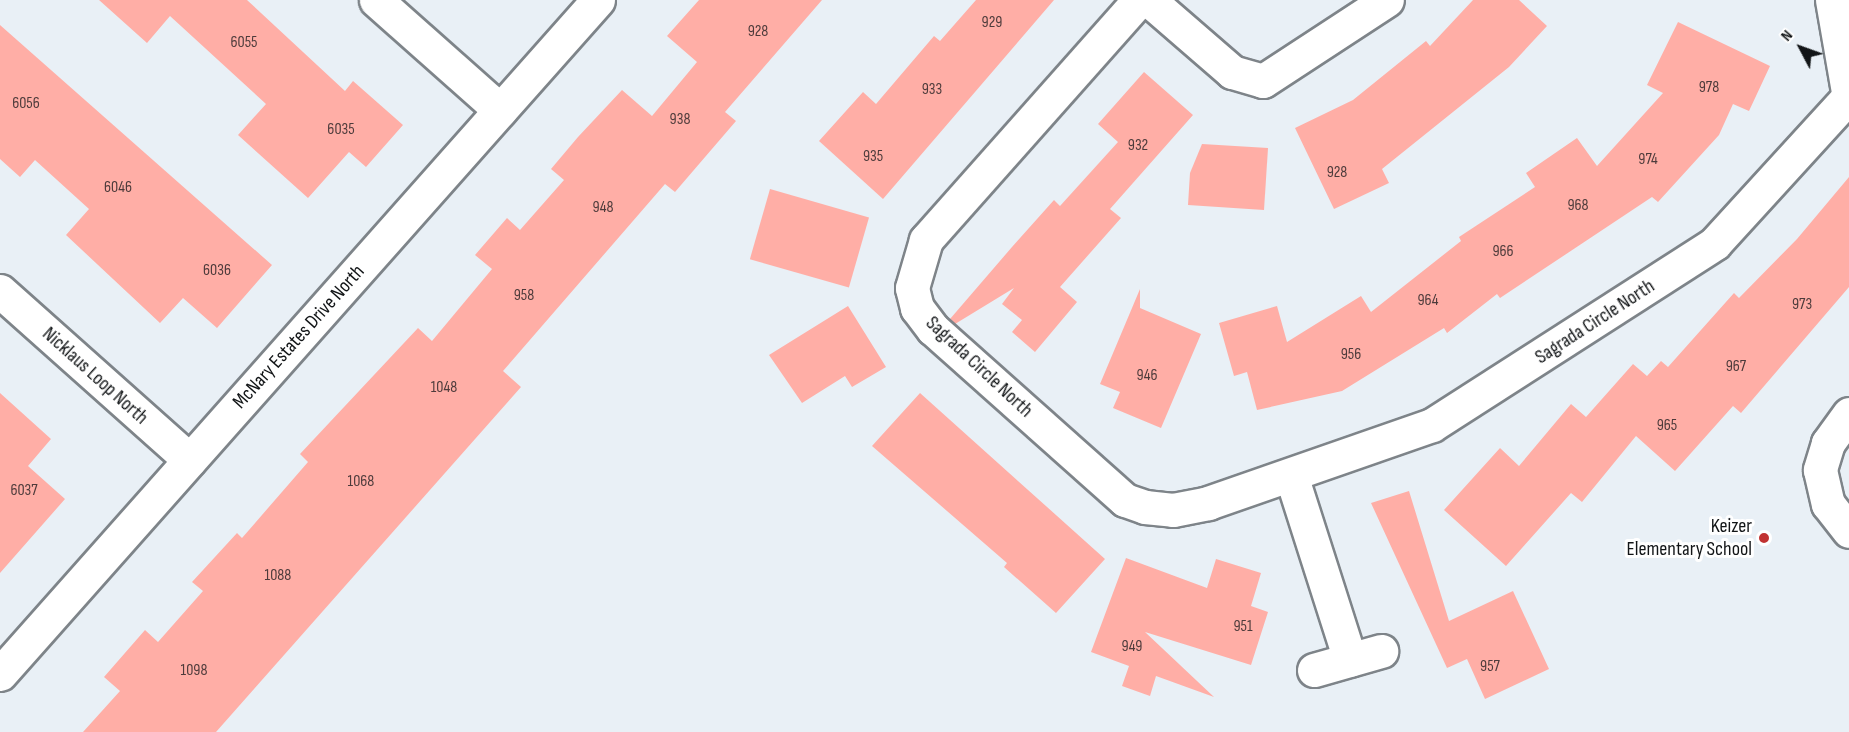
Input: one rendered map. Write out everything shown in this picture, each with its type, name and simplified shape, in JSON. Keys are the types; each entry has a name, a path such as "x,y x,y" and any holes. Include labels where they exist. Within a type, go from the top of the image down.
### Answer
{"street":[{"path":"376,0 500,110"},
{"name":"McNary Estates Drive North","path":"0,674 598,0"},
{"name":"Sagrada Circle North","path":"1139,0 926,240 915,265 917,308 933,329 1125,500 1173,510 1291,475 1432,425 1715,243 1849,97"},
{"path":"1149,0 1232,72 1263,81 1387,0"},
{"path":"1832,0 1849,97"},
{"name":"Nicklaus Loop North","path":"0,291 190,460"},
{"path":"1849,414 1828,443 1820,470 1828,504 1849,531"},
{"path":"1291,475 1366,656 1314,670"}],"building":[{"path":"99,0 247,0 345,91 353,81 403,125 366,167 349,152 308,198 238,135 266,104 170,16 147,43"},
{"path":"699,0 822,0 725,112 736,121 675,192 665,184 503,371 521,387 216,732 83,732 120,691 104,677 145,630 158,642 203,591 192,582 237,533 242,538 308,462 300,454 418,328 432,341 492,269 475,255 507,218 520,230 564,180 551,169 578,137 622,90 652,116 697,62 667,36"},
{"path":"976,0 1054,0 883,199 819,141 863,92 876,104 934,36 940,41"},
{"path":"1473,0 1519,0 1547,26 1509,67 1382,169 1389,183 1334,209 1295,128 1353,100 1426,41 1430,46"},
{"path":"1678,22 1770,66 1749,111 1733,104 1719,135 1658,202 1652,197 1500,298 1497,294 1447,333 1444,328 1342,391 1257,410 1247,372 1234,376 1219,323 1277,306 1287,342 1361,296 1371,312 1461,241 1459,237 1535,187 1526,173 1577,138 1597,166 1663,93 1647,85"},
{"path":"0,25 272,265 217,328 183,298 160,323 66,235 89,209 35,160 20,177 0,159"},
{"path":"1144,72 1193,115 1110,209 1121,218 1060,287 1077,302 1035,352 1012,332 1022,320 1002,304 1014,288 955,324 950,319 1054,200 1060,206 1118,142 1098,124"},
{"path":"1202,144 1268,148 1264,210 1188,205 1190,173"},
{"path":"1849,177 1849,287 1741,413 1733,406 1675,471 1636,436 1582,502 1571,493 1506,566 1444,510 1500,448 1519,466 1571,404 1586,417 1633,364 1647,376 1661,361 1668,367 1734,293 1739,298 1797,239"},
{"path":"770,189 869,217 849,288 750,259"},
{"path":"1140,289 1140,308 1201,334 1161,428 1113,408 1120,392 1100,384"},
{"path":"848,306 886,367 852,387 845,376 802,403 769,355"},
{"path":"0,393 51,439 28,466 65,499 0,573"},
{"path":"920,393 1105,559 1056,613 1004,567 1007,563 872,446"},
{"path":"1409,491 1449,621 1513,591 1549,669 1485,699 1467,659 1447,668 1371,503"},
{"path":"1126,558 1207,588 1216,559 1261,573 1251,606 1268,612 1251,665 1145,632 1214,697 1156,676 1150,696 1122,686 1129,666 1091,652"}],"place":[{"name":"Keizer Elementary School","path":"1764,538"}]}
